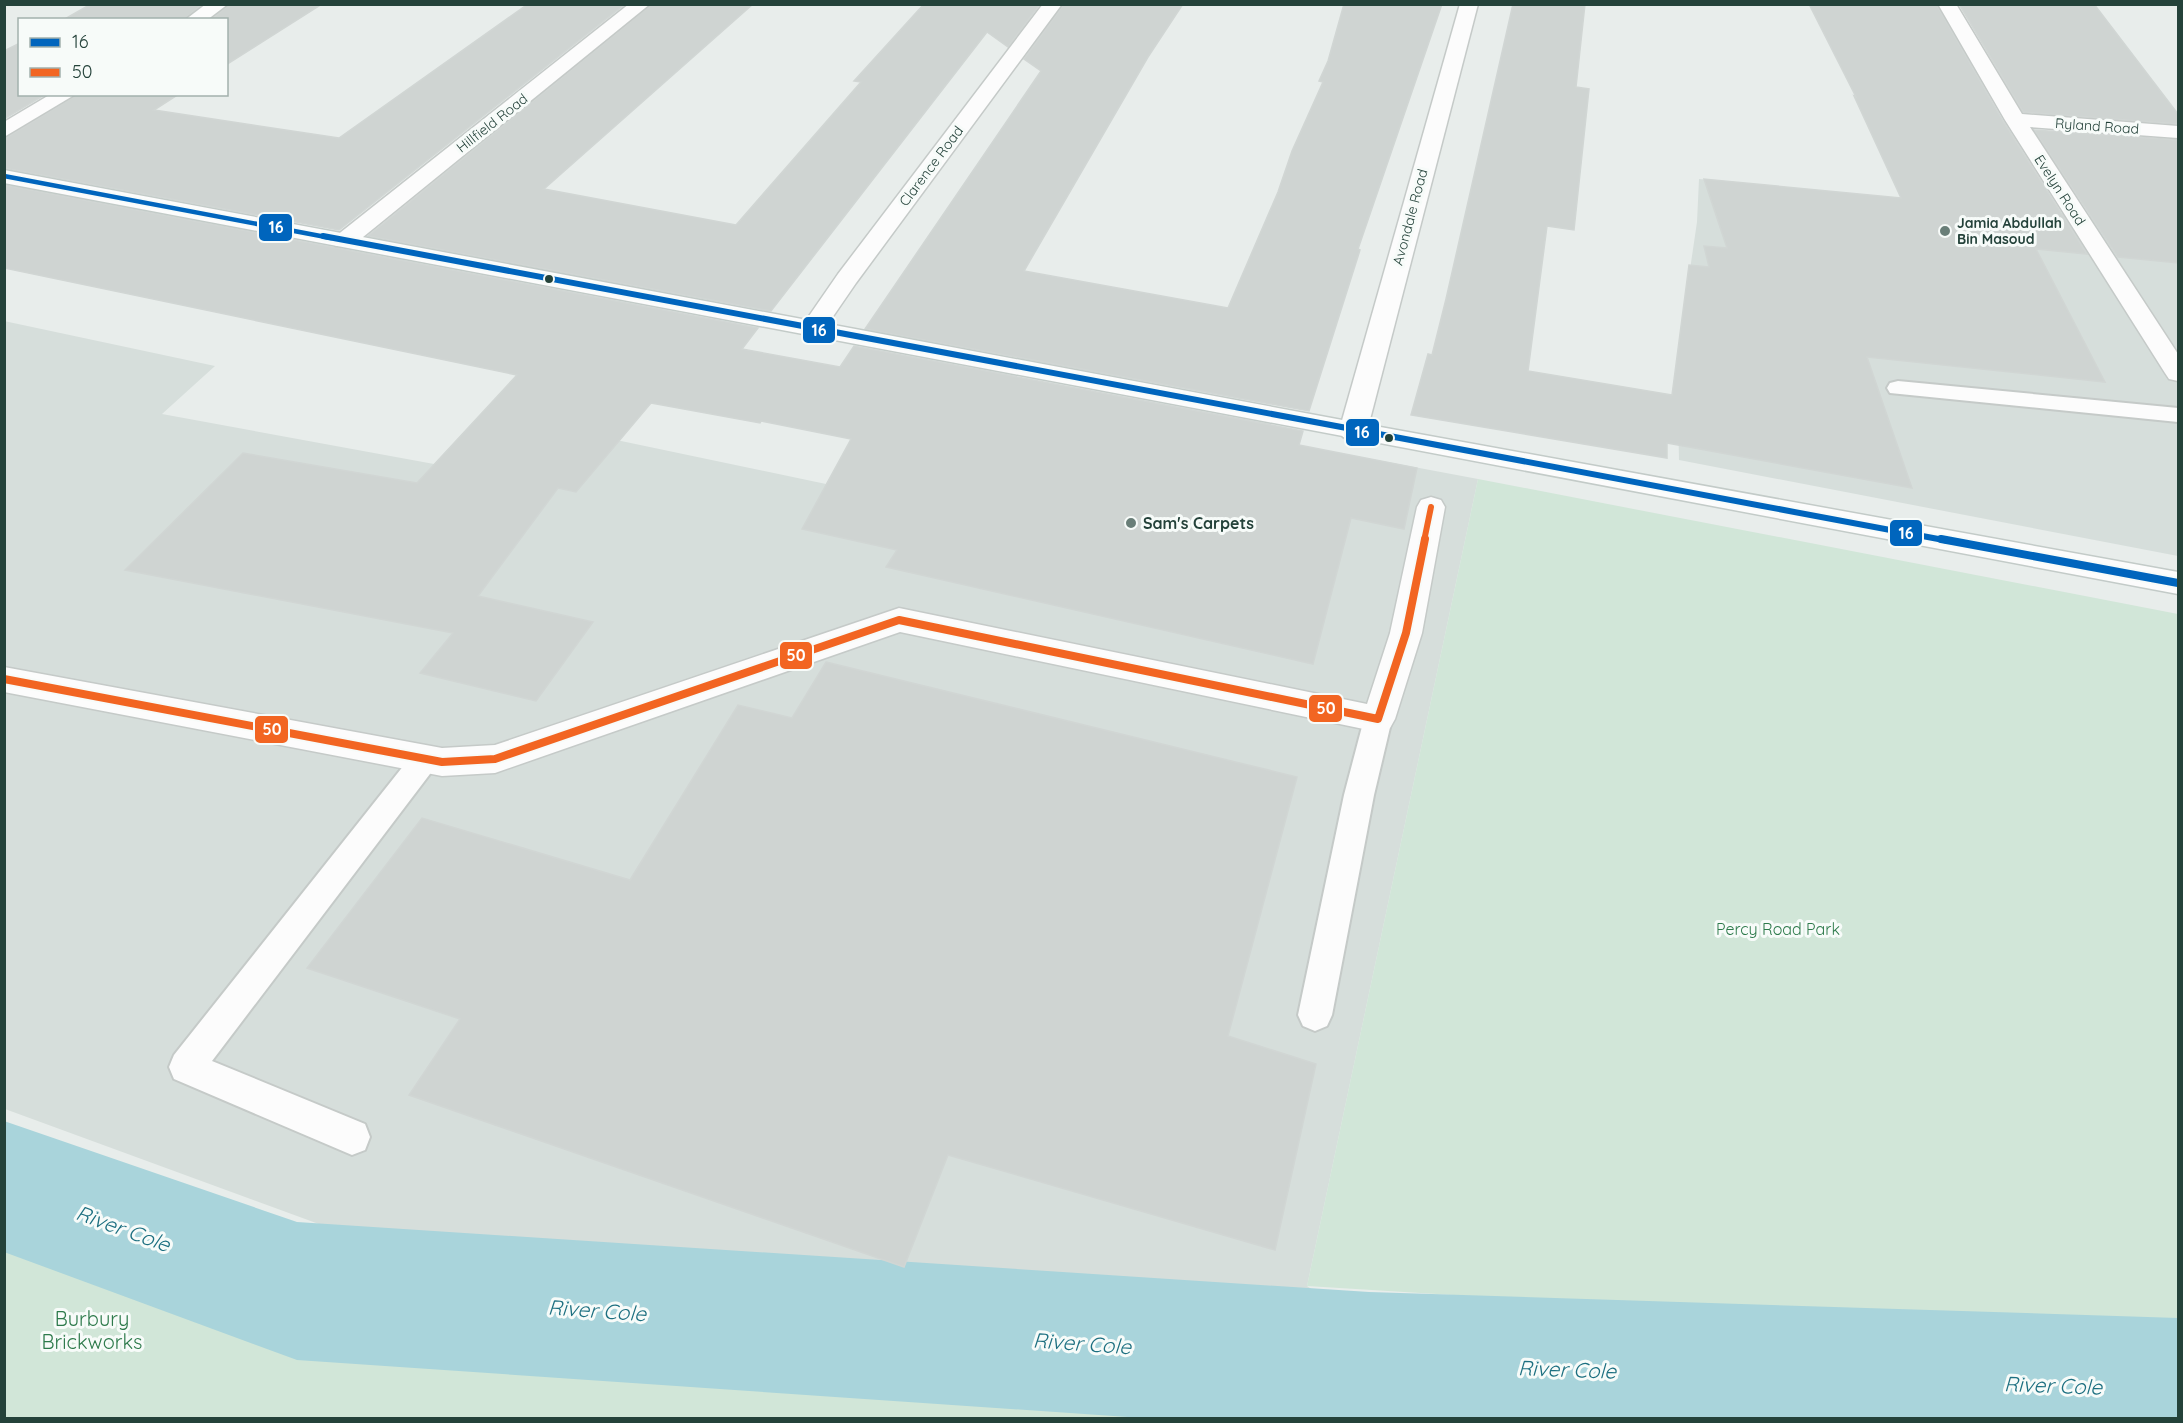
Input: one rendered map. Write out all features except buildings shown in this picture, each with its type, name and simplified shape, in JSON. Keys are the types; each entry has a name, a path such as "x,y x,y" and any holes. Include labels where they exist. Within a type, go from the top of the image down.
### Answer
{"street":[{"path":"197,18 219,4"},
{"name":"Hillfield Road","path":"344,241 641,4"},
{"name":"Clarence Road","path":"812,329 846,279 1053,4"},
{"name":"Avondale Road","path":"1353,431 1469,4"},
{"name":"Evelyn Road","path":"1947,4 2015,120 2178,373"},
{"path":"4,130 63,96"},
{"name":"Ryland Road","path":"2015,120 2178,132"},
{"path":"4,176 1353,431 2178,583"},
{"path":"4,679 442,762 495,759 899,620 1378,719 1406,633 1431,507"}],"lane":[{"path":"1898,388 2178,415"},
{"path":"1315,1016 1359,795 1378,719"},
{"path":"352,1137 186,1067 426,758"}],"shaded area":[{"path":"1699,179 2178,224 2178,556 1679,460 1677,358 1697,222"},
{"path":"4,321 215,366 162,414 434,464 483,412 826,484 901,371 1478,479 1307,1286 1317,1293 904,1267 398,1253 5,1109"}],"green space":[{"name":"Percy Road Park","path":"1478,479 2178,614 2178,1340 1307,1286"},
{"name":"Burbury Brickworks","path":"5,1206 288,1306 1748,1418 5,1418"}],"waterway":[{"name":"River Cole","path":"4,1186 297,1291 1369,1363 2178,1390"}],"transit line":[{"name":"16","path":"4,176 1353,431 2178,583"},
{"name":"50","path":"4,679 442,762 495,759 899,620 1378,719 1406,633 1431,507"}],"place":[{"name":"Jamia Abdullah Bin Masoud","path":"1945,231"},
{"name":"Sam's Carpets","path":"1131,523"}]}
